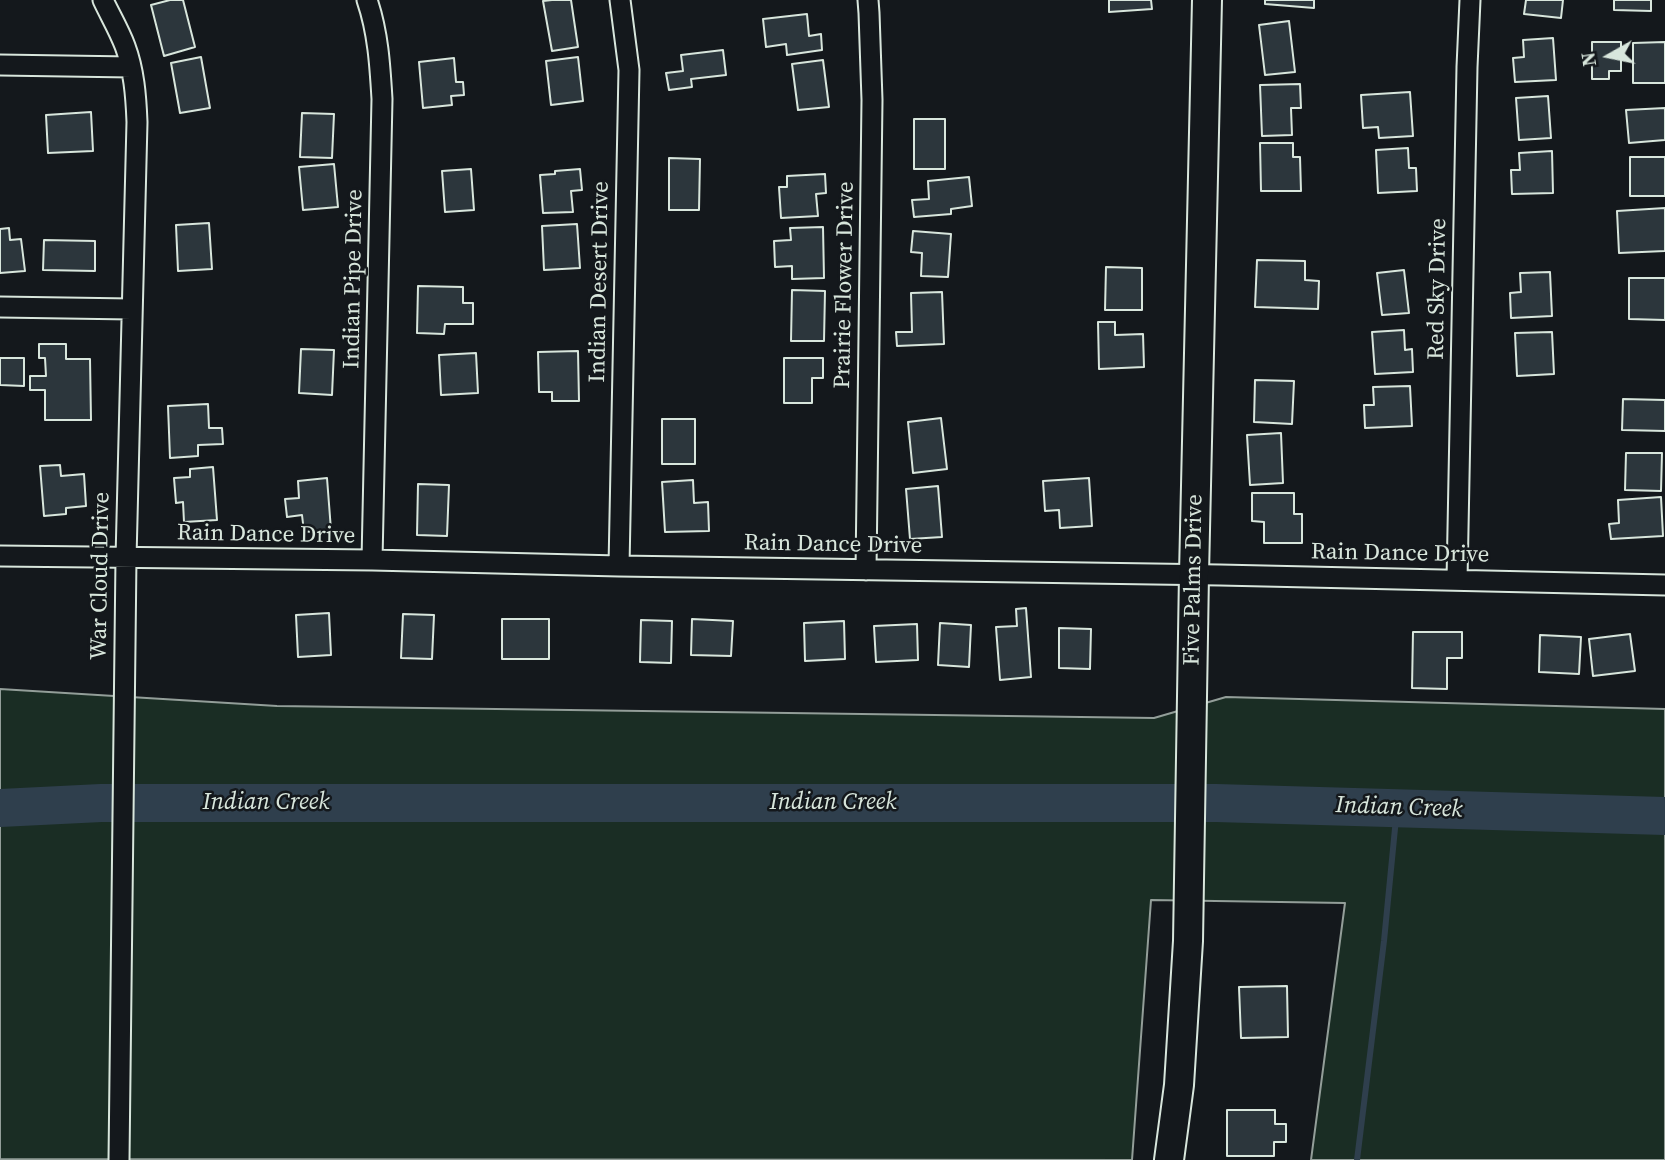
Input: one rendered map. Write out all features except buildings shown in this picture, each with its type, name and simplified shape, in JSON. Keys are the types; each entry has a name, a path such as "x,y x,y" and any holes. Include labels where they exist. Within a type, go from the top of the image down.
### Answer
{"street":[{"name":"War Cloud Drive","path":"103,0 124,44 131,67 136,93 137,122 126,558 119,1160"},
{"name":"Indian Pipe Drive","path":"367,0 380,62 382,99 372,560"},
{"name":"Indian Desert Drive","path":"619,566 629,70 620,0"},
{"name":"Prairie Flower Drive","path":"866,570 872,100 868,0"},
{"name":"Five Palms Drive","path":"1169,1160 1184,1022 1207,0"},
{"name":"Red Sky Drive","path":"1457,580 1470,0"},
{"path":"0,65 131,67"},
{"path":"0,307 131,309"},
{"name":"Rain Dance Drive","path":"0,556 1194,574 1665,585"}],"green space":[{"path":"0,689 277,706 1154,718 1226,697 1665,709 1665,1160 1311,1160 1345,903 1151,900 1132,1160 0,1159"}],"waterway":[{"name":"Indian Creek","path":"0,808 101,803 1216,803 1665,816"},
{"path":"1357,1160 1384,941 1397,808"}]}
